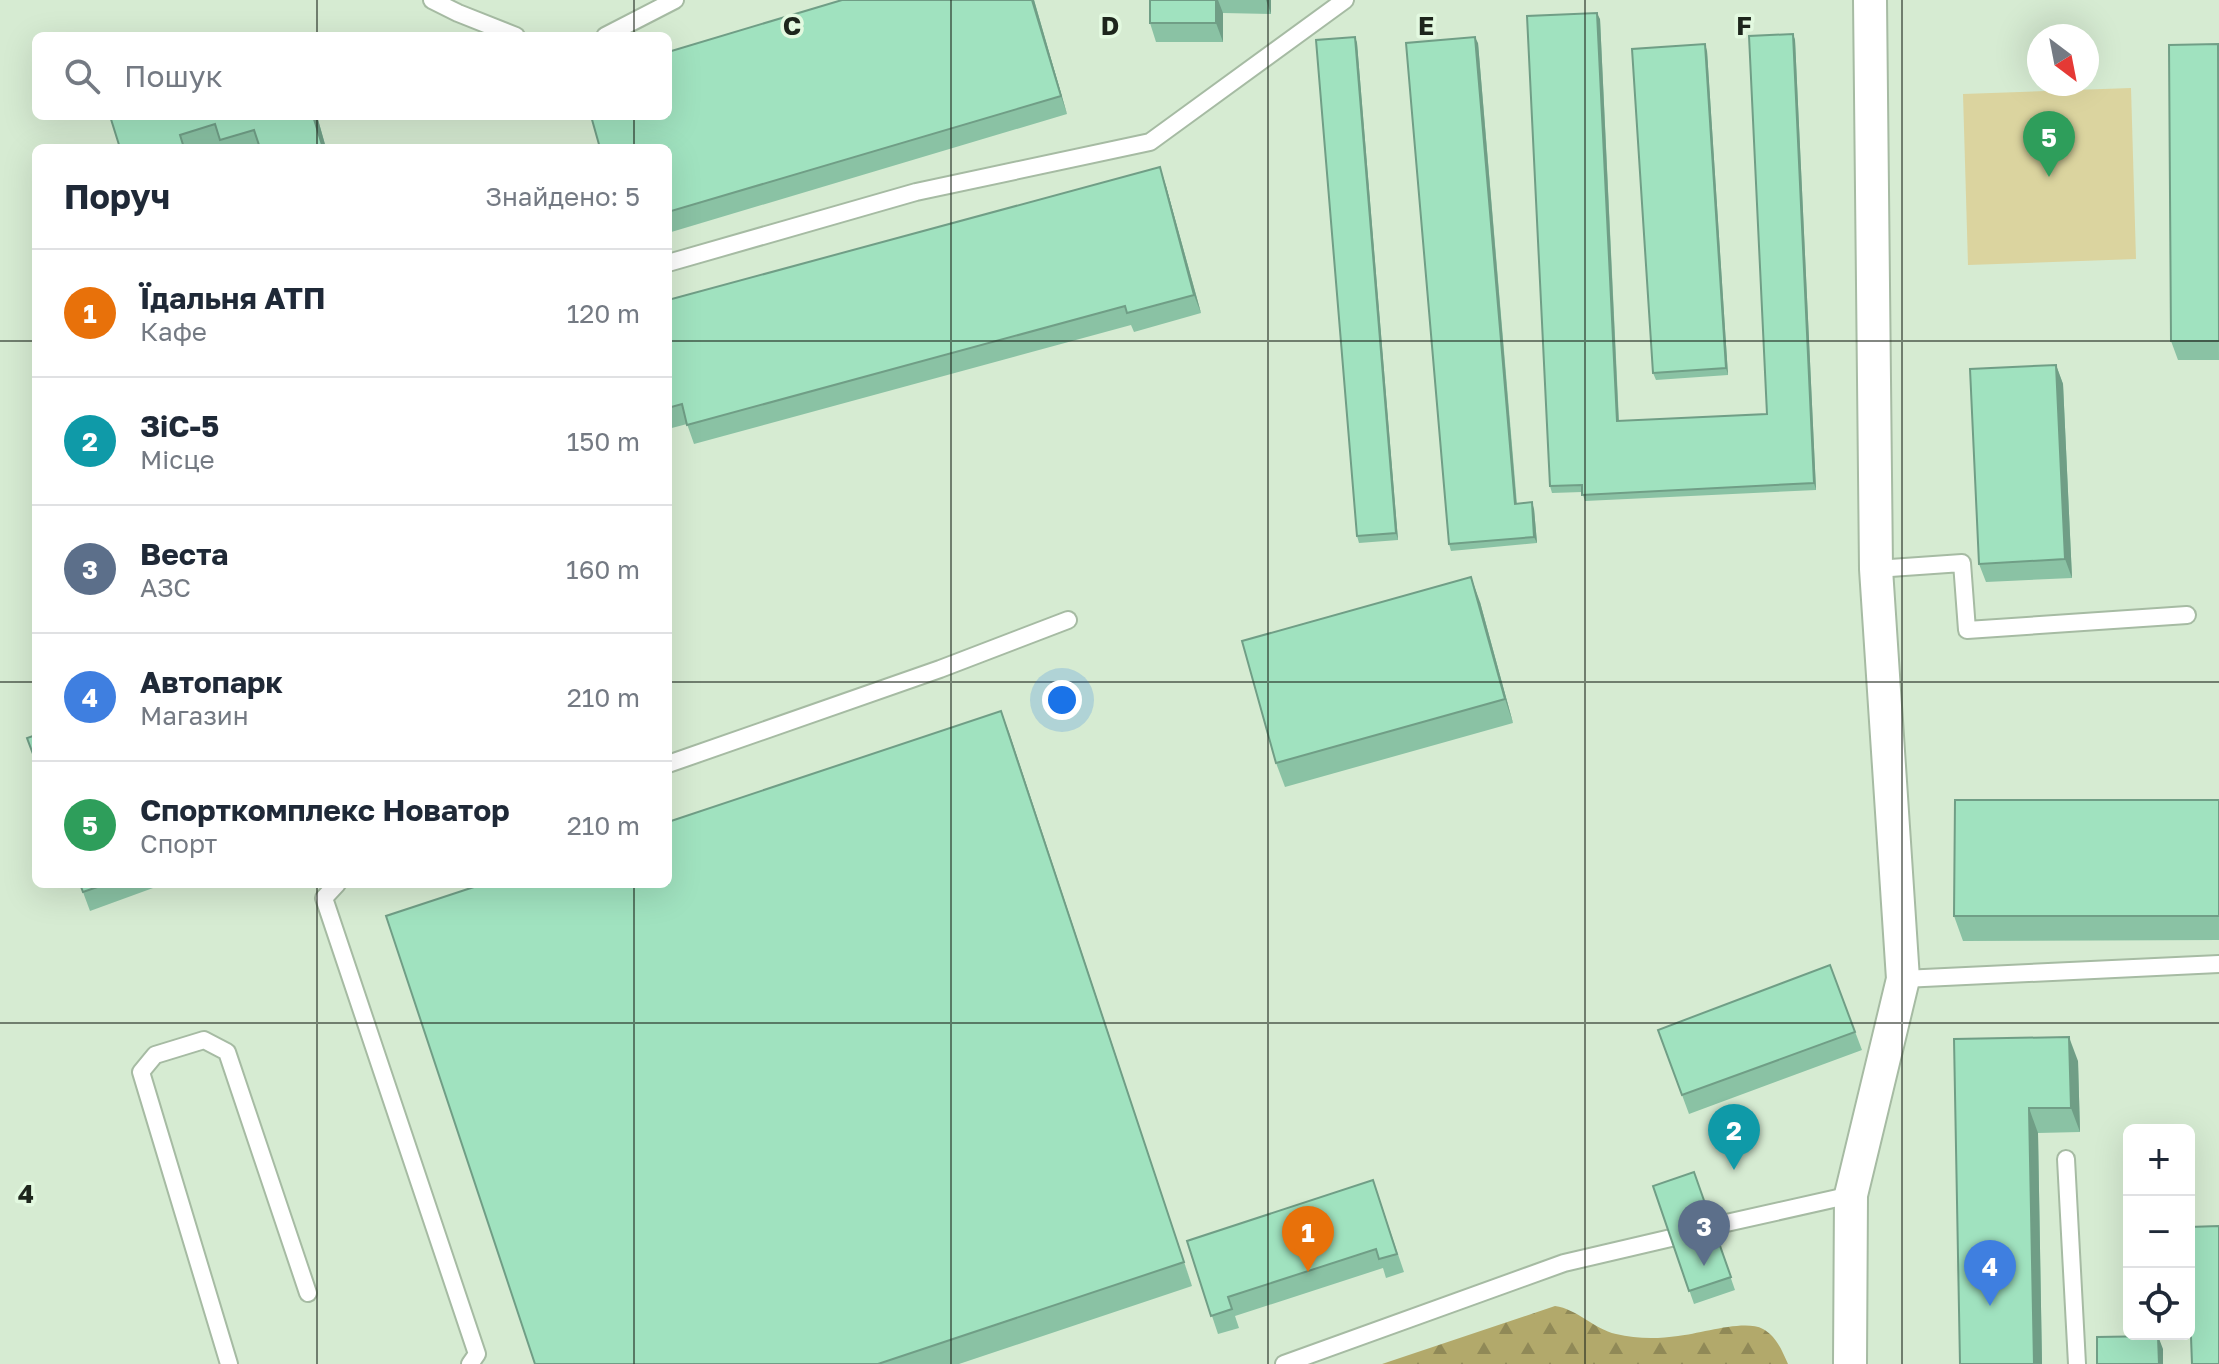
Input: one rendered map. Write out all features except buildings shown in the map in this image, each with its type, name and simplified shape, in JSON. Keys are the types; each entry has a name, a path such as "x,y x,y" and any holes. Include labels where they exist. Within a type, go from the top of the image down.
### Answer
{"street":[{"path":"1850,1364 1851,1195 1903,979 1876,569 1870,0"}],"lane":[{"path":"432,0 506,32"},
{"path":"613,32 675,0"},
{"path":"672,262 916,192 1150,142 1345,0"},
{"path":"1876,569 1962,563 1967,630 2187,615"},
{"path":"672,763 940,669 1068,620"},
{"path":"333,888 324,898 477,1354 470,1364"},
{"path":"1903,979 2219,964"},
{"path":"229,1364 141,1072 155,1055 204,1040 227,1052 308,1293"},
{"path":"2066,1159 2077,1364"},
{"path":"1713,1226 1851,1195"},
{"path":"1284,1364 1564,1263 1671,1238"}],"shaded area":[{"path":"2131,88 2136,259 1968,265 1963,94 2027,92 2027,96 2099,96 2099,89"}],"green space":[{"path":"1555,1306 1571,1311 1600,1328 1631,1337 1663,1338 1734,1326 1755,1326 1772,1336 1788,1364 1382,1364"}],"place":[{"name":"Спорткомплекс Новатор","path":"2049,177"},
{"name":"ЗіС-5","path":"1734,1170"},
{"name":"Веста","path":"1704,1266"},
{"name":"Їдальня АТП","path":"1308,1272"},
{"name":"Автопарк","path":"1990,1306"}]}
